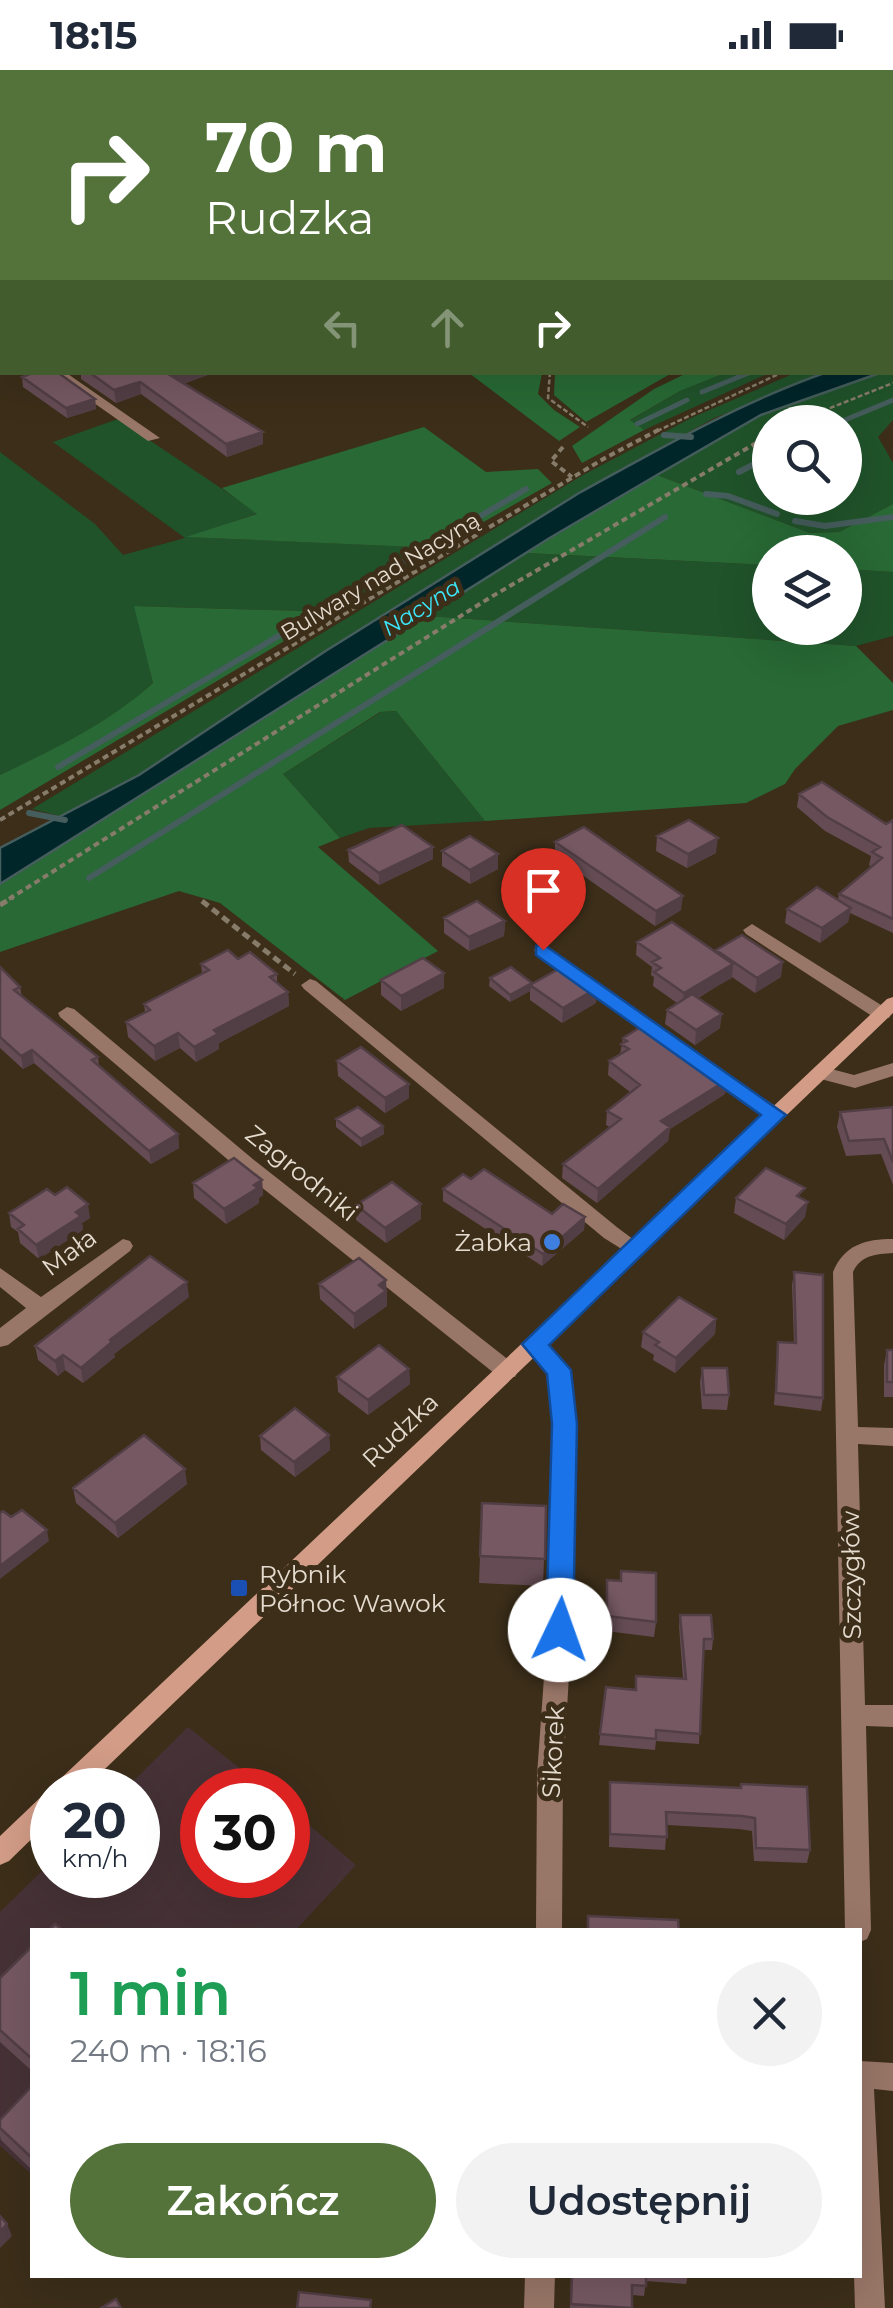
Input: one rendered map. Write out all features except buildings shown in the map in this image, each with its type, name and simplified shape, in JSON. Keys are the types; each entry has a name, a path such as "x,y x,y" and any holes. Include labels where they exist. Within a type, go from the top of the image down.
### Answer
{"main road":[{"name":"Rudzka","path":"89,1768 887,1008"},
{"path":"0,1853 30,1824"}],"street":[{"path":"60,375 154,438"},
{"path":"752,930 887,1008"},
{"path":"543,950 775,1115"},
{"path":"310,985 611,1233 635,1248"},
{"name":"Zagrodniki","path":"67,1013 247,1165 507,1370"},
{"path":"820,1072 856,1082 893,1068"},
{"name":"Mała","path":"0,1339 123,1246"},
{"name":"Szczygłów","path":"858,1928 842,1272 847,1260 860,1251 893,1246"},
{"path":"0,1276 40,1308"},
{"name":"Sikorek","path":"534,1344 558,1370 564,1424 562,1594 550,1775 549,1928"},
{"path":"848,1435 893,1438"},
{"path":"854,1715 893,1716"},
{"path":"862,2075 893,2077"},
{"path":"862,2130 870,2308"},
{"path":"539,2308 540,2278"}],"path":[{"path":"550,375 548,398 588,428"},
{"name":"Bulwary nad Nacyną","path":"0,820 572,477 672,422 776,375"},
{"path":"838,405 893,383"},
{"path":"0,906 492,597 752,445"},
{"path":"564,447 551,461 572,477"},
{"path":"202,902 310,985"}],"shaded area":[{"path":"188,1727 239,1768 180,1768 180,1898 310,1898 310,1826 356,1865 298,1928 30,1928 30,2173 0,2146 0,1912 30,1883 30,1898 160,1898 160,1768 146,1768"}],"green space":[{"path":"472,375 542,375 538,394 580,427 559,441"},
{"path":"555,375 668,375 586,422 554,395"},
{"path":"683,375 720,375 680,391 630,420 644,430 582,463 572,446 654,389"},
{"path":"720,375 765,375 644,430 629,421 680,391"},
{"path":"790,375 822,375 714,418 598,486 590,487 324,652 139,775 60,816 32,809 583,475 691,418"},
{"path":"873,375 893,375 893,420 878,437 893,463 893,504 839,532 810,533 763,515 862,515 862,405 789,405"},
{"path":"118,419 258,513 190,537 438,548 333,612 135,606 153,683 99,724 0,775 0,452 95,524 123,555 185,538 53,442"},
{"path":"752,420 752,511 657,475"},
{"path":"424,427 486,472 538,469 552,483 438,548 186,537 257,514 222,488"},
{"path":"657,475 752,511 752,515 763,515 810,533 839,532 893,504 893,572 862,570 862,535 752,535 752,564 526,553"},
{"path":"526,553 752,564 752,639 426,616"},
{"path":"862,570 893,572 893,636 862,644"},
{"path":"134,606 333,612 0,810 0,775 99,723 153,683"},
{"path":"426,616 752,639 752,645 856,646 893,683 893,710 838,726 785,784 746,803 485,821 396,711 380,712 283,774 340,838 318,847 438,951 345,1000 220,903 179,891 0,952 0,884"},
{"path":"396,711 485,821 369,828 340,838 283,774 381,712"}],"water":[{"name":"Nacyna","path":"819,375 874,375 789,405 752,405 752,420 548,539 0,884 0,848 139,775 324,652 579,493 731,412"}],"waterway":[{"path":"702,392 744,375"},
{"path":"637,424 687,400"},
{"path":"862,413 893,400"},
{"path":"664,435 691,437"},
{"path":"739,472 752,465"},
{"path":"58,767 526,489"},
{"path":"706,494 728,496 752,505"},
{"path":"89,878 665,517"},
{"path":"795,521 825,526 893,517"},
{"path":"29,813 65,820"}],"place":[{"name":"Żabka","path":"552,1242"},
{"name":"Rybnik Północ Wawok","path":"239,1588"}],"route":[{"path":"543,950 775,1115 534,1344 558,1370 564,1424 560,1630"}]}
